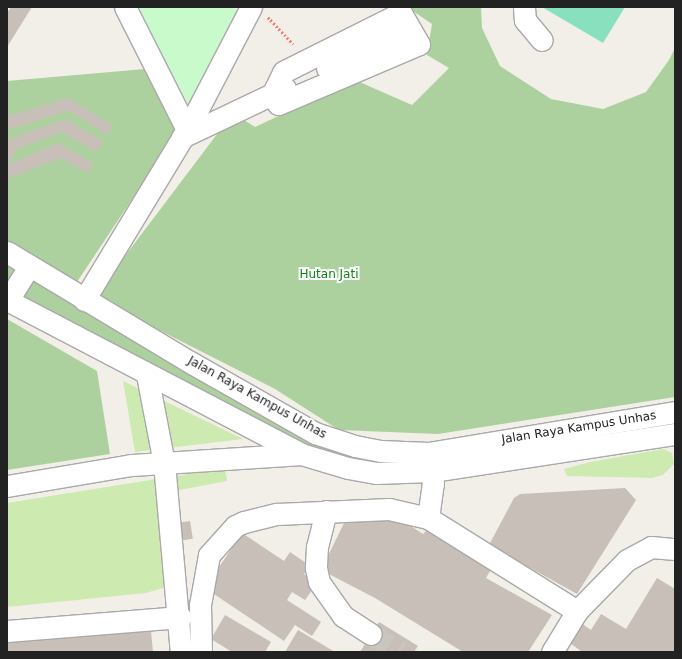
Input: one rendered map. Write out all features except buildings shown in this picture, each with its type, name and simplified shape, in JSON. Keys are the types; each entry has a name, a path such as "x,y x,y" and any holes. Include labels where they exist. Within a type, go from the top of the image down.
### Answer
{"street":[{"path":"125,7 185,134"},
{"path":"524,7 525,20 542,40"},
{"path":"84,300 258,11"},
{"path":"185,134 272,95 409,30 401,13 283,72 272,95"},
{"name":"Jalan Raya Kampus Unhas","path":"7,252 84,300 315,433 381,452 428,453 675,412"},
{"path":"7,300 29,267"},
{"name":"Jalan Raya Kampus Unhas","path":"7,300 147,375 301,454 348,468 376,473 432,471 675,434"},
{"path":"147,375 164,463 180,617 181,652"},
{"path":"7,486 73,473 164,463 301,454"},
{"path":"428,518 433,484 432,471"},
{"path":"201,652 201,589 209,555 214,548 244,522 277,514 389,509 428,518 577,611"},
{"path":"326,511 316,546 319,582 342,616 371,634"},
{"path":"552,652 577,611 627,560 651,547 675,549"},
{"path":"7,631 180,617"}],"path":[{"path":"258,11 307,60"}],"green space":[{"path":"137,7 232,7 239,11 190,107"},
{"name":"Hutan Jati","path":"407,7 481,7 482,28 500,66 551,99 603,109 646,92 669,60 675,48 675,397 438,434 339,430 275,389 94,297 233,113 255,127 355,80 412,105 449,68 427,55 432,24"},
{"path":"542,7 625,7 603,43"},
{"path":"145,69 178,130 73,288 7,245 7,81"},
{"path":"7,260 358,451 357,459 329,456 203,397 7,294"},
{"path":"7,319 97,371 110,454 7,470"},
{"path":"123,381 243,439 135,452"},
{"path":"663,449 672,453 674,464 663,475 652,478 567,476 564,469 590,462"},
{"path":"225,468 227,481 158,494 167,587 146,593 7,607 7,503"}],"tunnel":[{"path":"371,634 401,652"}]}
